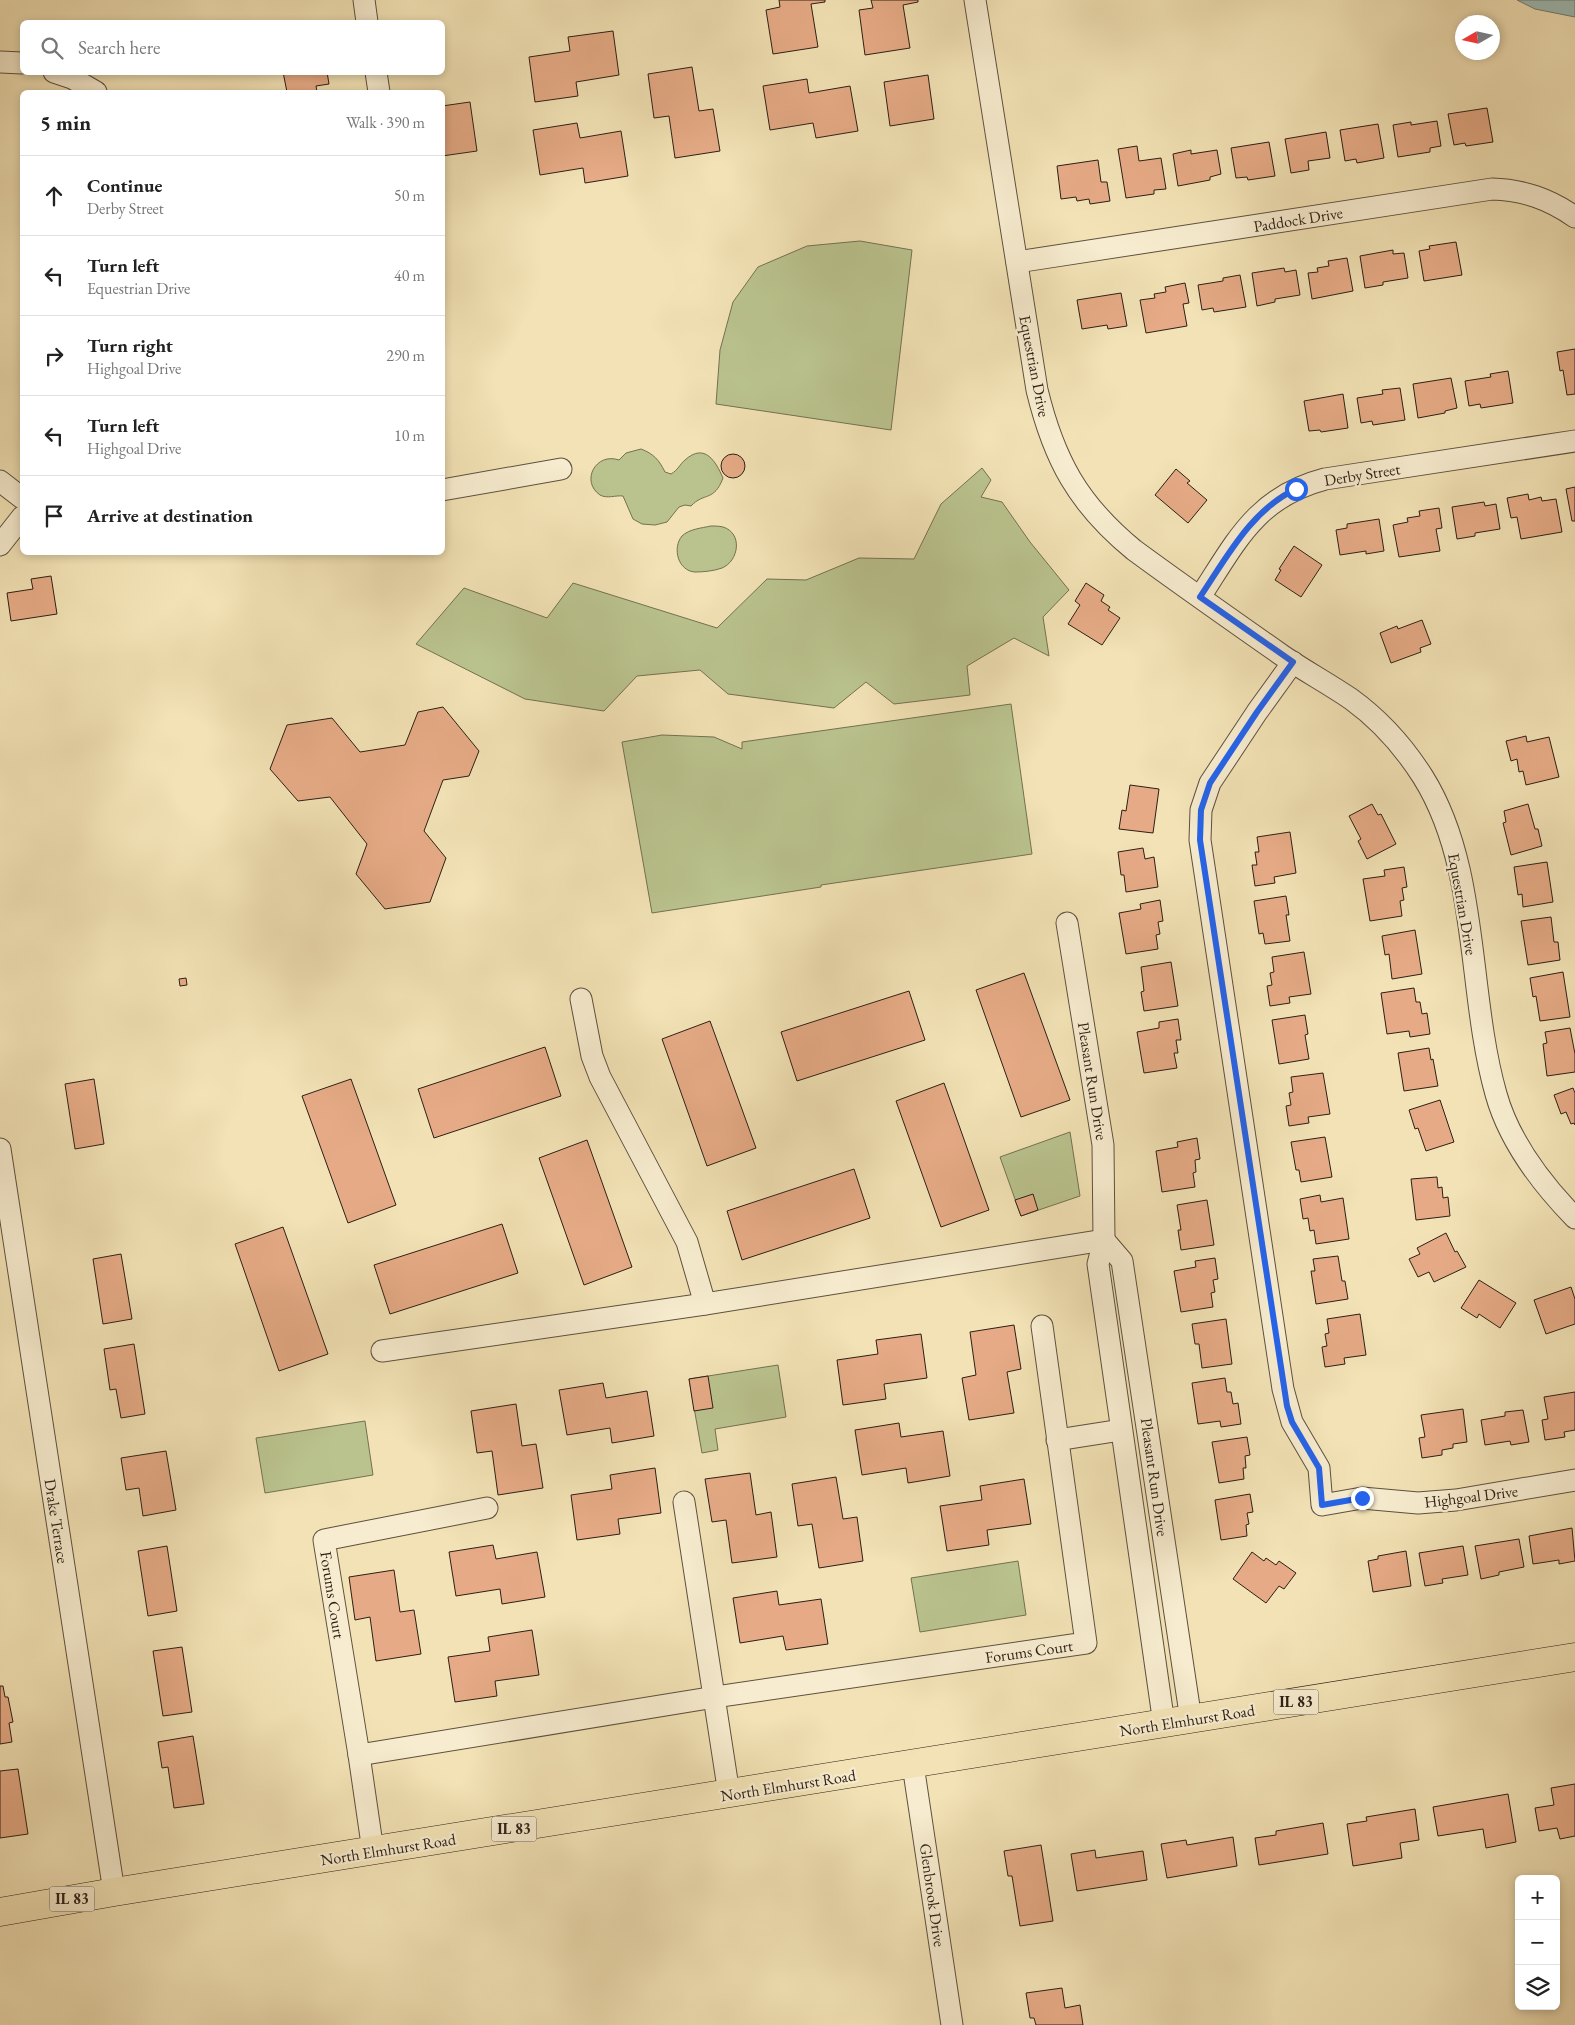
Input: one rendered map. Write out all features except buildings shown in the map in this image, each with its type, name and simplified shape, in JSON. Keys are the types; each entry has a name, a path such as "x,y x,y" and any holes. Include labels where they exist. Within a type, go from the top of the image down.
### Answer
{"main road":[{"name":"North Elmhurst Road","path":"0,1912 114,1892 1575,1657"}],"street":[{"path":"364,0 367,20"},
{"name":"Equestrian Drive","path":"975,0 1037,390 1045,422 1062,465 1081,495 1114,533 1134,550 1293,662 1352,700 1387,730 1406,751 1437,803 1451,839 1460,871 1486,1048 1496,1094 1508,1124 1532,1167 1575,1218"},
{"path":"0,62 20,63"},
{"path":"63,75 93,90"},
{"path":"376,75 379,90"},
{"name":"Paddock Drive","path":"1017,262 1492,189 1524,192 1542,198 1556,204 1575,217"},
{"name":"Derby Street","path":"1200,597 1236,543 1254,520 1269,505 1296,489 1325,479 1575,440"},
{"path":"445,486 561,469"},
{"path":"0,481 20,496"},
{"path":"0,545 20,519"},
{"name":"Highgoal Drive","path":"1293,662 1214,776 1201,810 1200,840 1287,1406 1292,1422 1319,1468 1322,1505 1362,1498 1418,1503 1456,1500 1575,1480"},
{"name":"Pleasant Run Drive","path":"1067,923 1103,1144 1104,1240 1098,1264 1164,1724"},
{"path":"581,999 592,1056 600,1077 687,1242 705,1304"},
{"name":"Drake Terrace","path":"0,1149 114,1892"},
{"path":"382,1351 705,1304 1104,1240"},
{"name":"Pleasant Run Drive","path":"1104,1240 1122,1261 1190,1720"},
{"name":"Forums Court","path":"359,1755 715,1697 1086,1642 1042,1326"},
{"path":"1057,1440 1121,1430"},
{"path":"684,1502 729,1794"},
{"name":"Forums Court","path":"373,1851 324,1540 487,1508"},
{"name":"Glenbrook Drive","path":"913,1765 952,2025"}],"green space":[{"path":"860,241 912,250 891,430 716,404 720,350 733,302 758,267 807,246"},
{"path":"641,449 653,455 665,472 671,474 692,455 698,453 709,456 723,478 720,486 712,494 700,499 691,506 679,507 667,522 655,525 642,524 633,519 623,496 606,497 600,495 594,489 591,482 593,469 604,460 619,460 626,453"},
{"path":"982,468 991,480 981,497 1002,502 1030,542 1069,590 1043,617 1049,656 1014,638 967,666 970,695 894,704 866,682 834,708 728,694 700,670 637,676 604,711 525,699 416,644 464,588 547,618 573,583 717,628 767,579 806,580 859,558 914,559 941,504"},
{"path":"711,526 723,527 734,535 736,541 735,554 728,564 722,568 705,572 689,571 684,568 678,558 677,547 679,541 688,532"},
{"path":"1011,704 1032,854 821,885 821,887 652,913 622,742 662,735 714,737 742,749 742,742"},
{"path":"1070,1132 1080,1196 1021,1216 1000,1157"},
{"path":"778,1365 786,1417 715,1429 718,1450 702,1453 689,1379"},
{"path":"365,1421 373,1475 265,1493 256,1438"},
{"path":"1018,1561 1026,1615 920,1632 911,1578"}],"water":[{"path":"1517,0 1575,0 1575,17 1535,9"}],"route":[{"path":"1296,489 1269,505 1254,520 1236,543 1200,597 1293,662 1210,783 1201,810 1200,840 1287,1406 1292,1422 1319,1468 1322,1505 1362,1498"}]}
